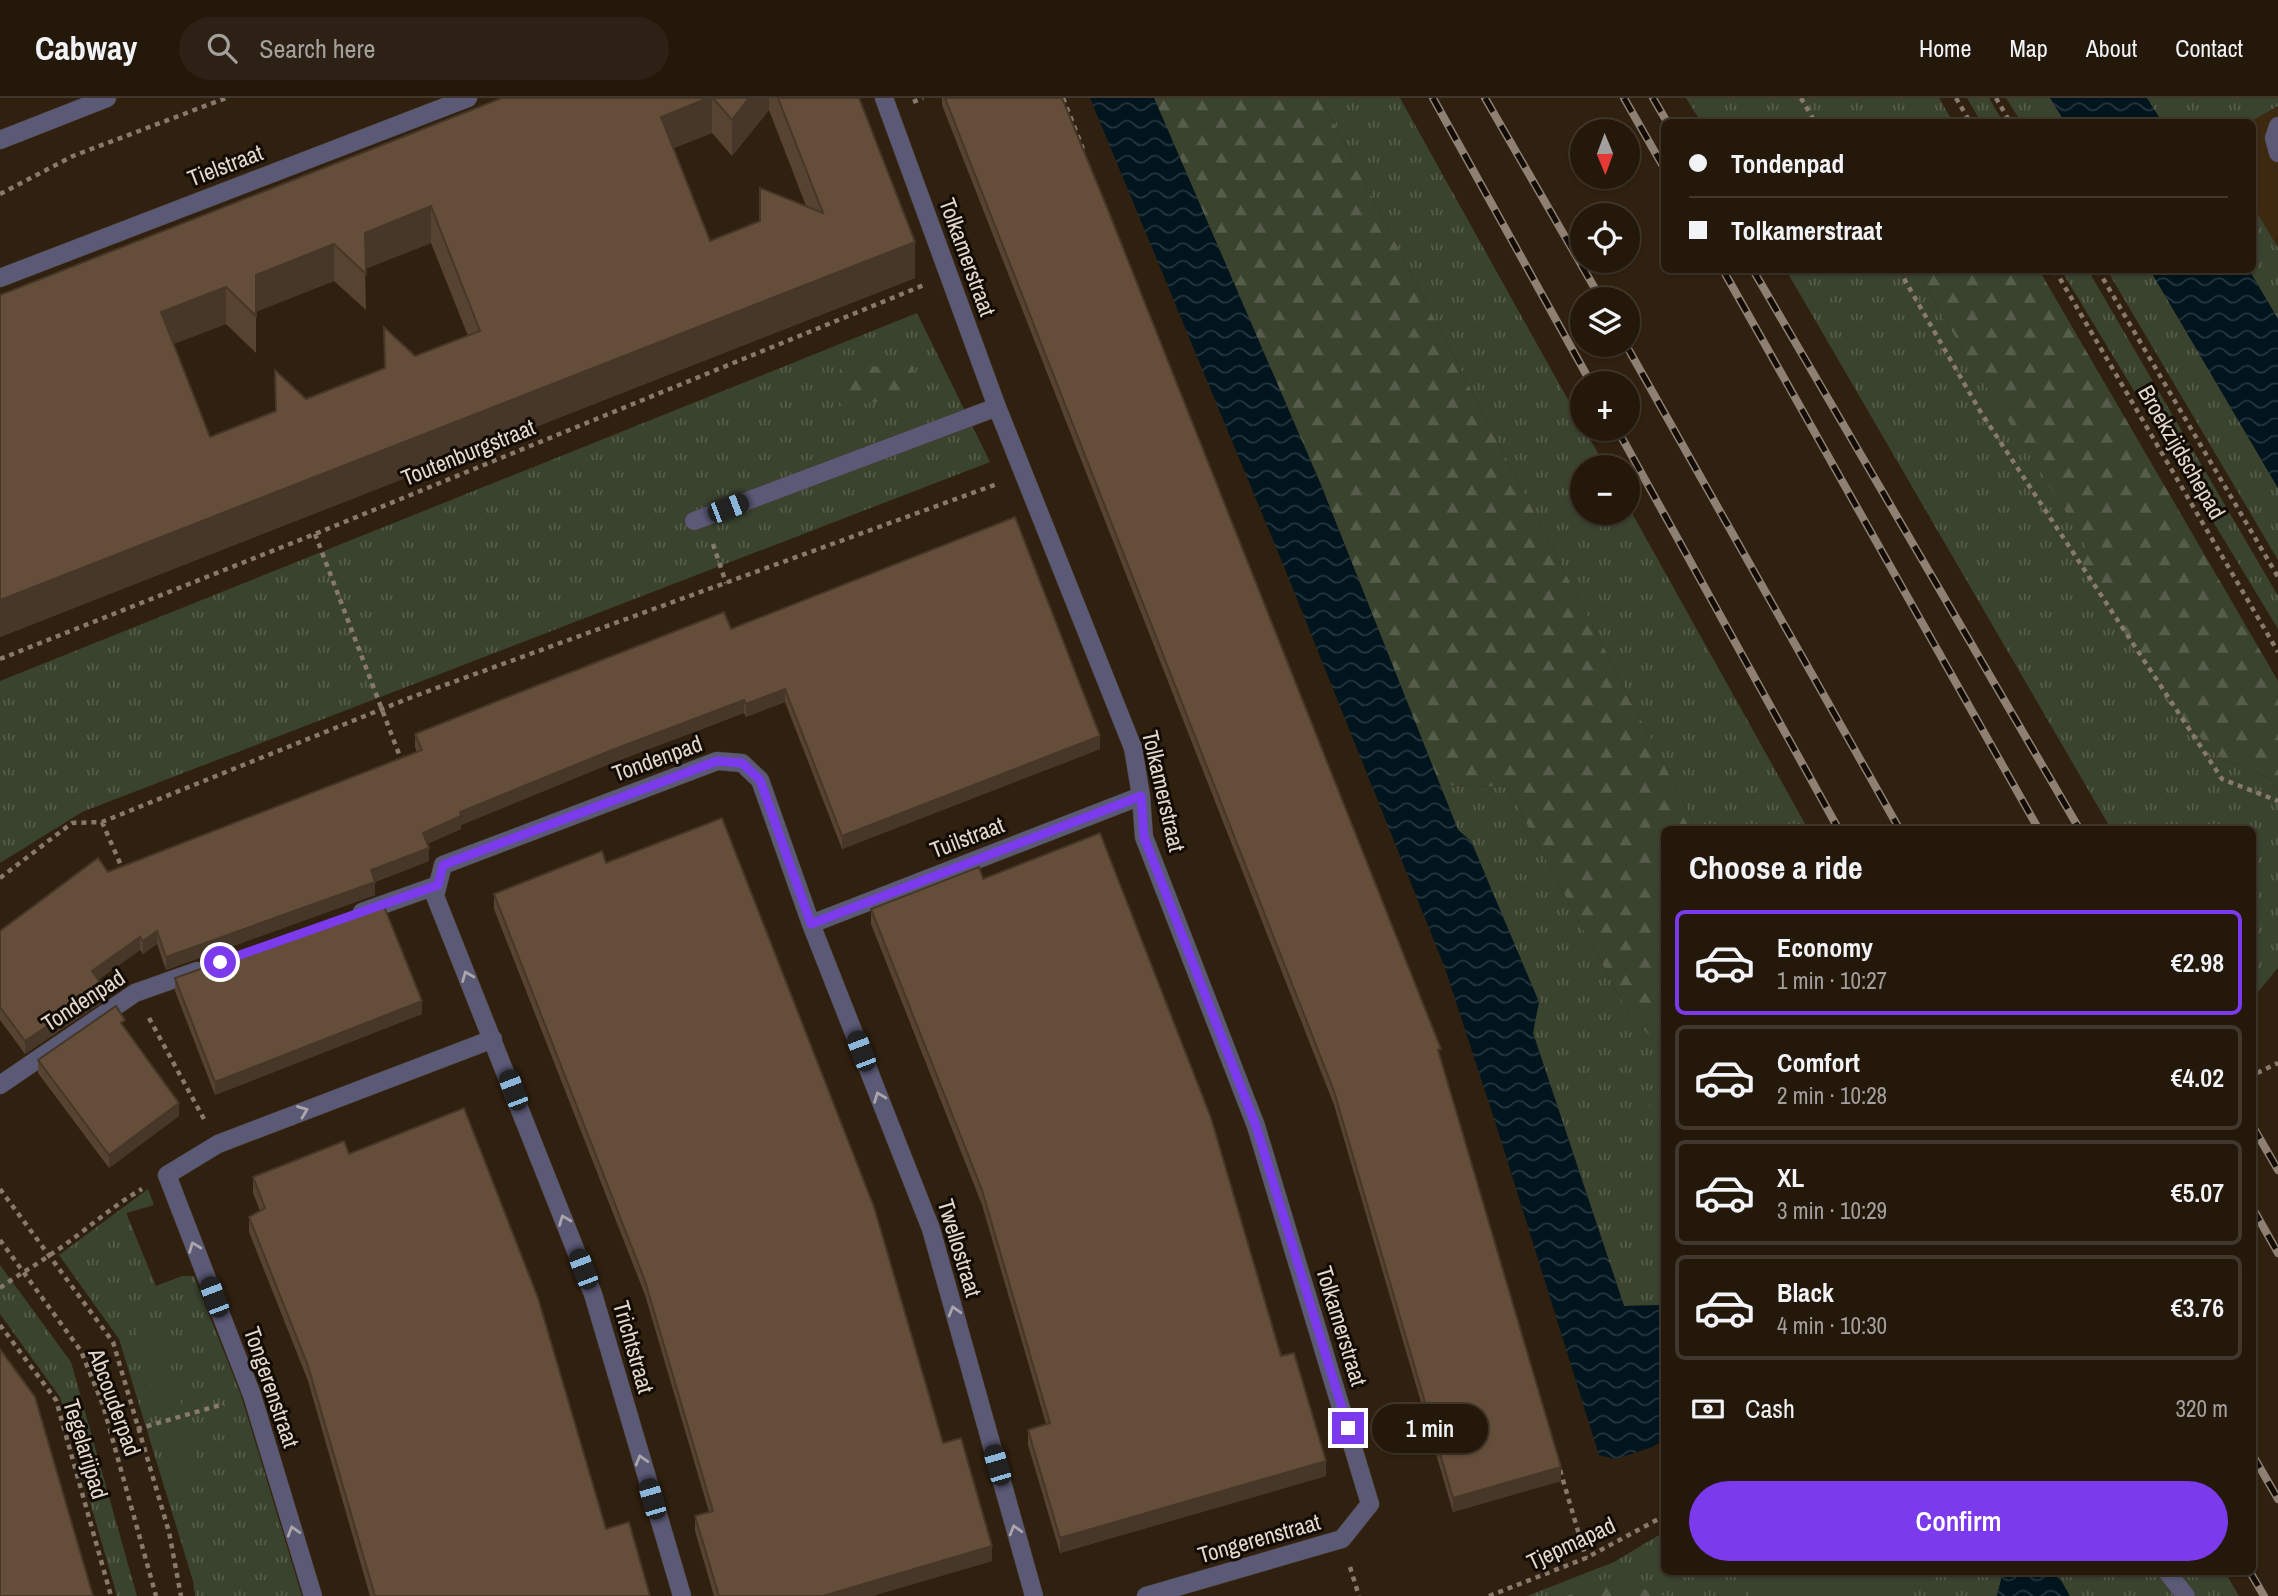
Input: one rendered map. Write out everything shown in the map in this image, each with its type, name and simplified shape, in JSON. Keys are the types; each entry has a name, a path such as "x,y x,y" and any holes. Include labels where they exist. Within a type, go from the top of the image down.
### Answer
{"street":[{"path":"0,139 107,98"},
{"name":"Tielstraat","path":"0,278 468,98"},
{"name":"Tolkamerstraat","path":"884,98 997,407 1133,748 1144,837 1256,1126 1370,1504"},
{"path":"2278,126 2274,138 2278,153"},
{"path":"699,519 997,407"},
{"name":"Tondenpad","path":"438,885 443,865 717,761 742,763 760,780 811,924"},
{"name":"Tuilstraat","path":"811,924 1141,796"},
{"path":"348,917 438,885"},
{"path":"167,1175 218,1144 493,1039 435,896 438,885"},
{"name":"Twellostraat","path":"811,924 931,1229 1034,1596"},
{"name":"Tondenpad","path":"0,1085 135,993 207,967"},
{"name":"Trichtstraat","path":"493,1039 593,1294 682,1596"},
{"name":"Tongerenstraat","path":"167,1175 252,1395 313,1596"},
{"name":"Tongerenstraat","path":"1146,1596 1342,1539 1370,1504"},
{"path":"2169,1575 2186,1596"}],"path":[{"path":"0,194 73,156 226,98"},
{"path":"1063,98 1084,150"},
{"path":"1801,98 1813,119"},
{"path":"1956,98 1968,119"},
{"path":"1996,98 2008,119"},
{"path":"1901,273 1980,411 2222,779 2278,801"},
{"name":"Broekzijdschepad","path":"2057,273 2278,652"},
{"path":"2100,273 2278,577"},
{"name":"Toutenburgstraat","path":"0,659 948,275"},
{"path":"0,878 72,823 102,822 382,709 1024,474"},
{"path":"699,519 726,583"},
{"path":"314,534 407,774"},
{"path":"102,822 123,871"},
{"path":"135,993 218,1144"},
{"path":"2258,1073 2278,1063"},
{"path":"0,1288 50,1255 123,1199 167,1175"},
{"path":"0,1189 113,1342 169,1532 181,1596"},
{"name":"Abcouderpad","path":"0,1240 81,1351 103,1405 156,1596"},
{"name":"Tegelarijpad","path":"0,1325 56,1400 111,1596"},
{"path":"137,1429 252,1395"},
{"path":"1559,1465 1586,1559"},
{"name":"Tjepmapad","path":"1489,1596 1586,1559 1661,1518"}],"shaded area":[{"path":"2093,98 2278,98 2278,403 2199,273 2256,273 2256,119 2105,119"}],"green space":[{"path":"1154,98 1321,98 1695,826 1661,826 1661,1047 1630,1016 1507,787 1440,785 1321,485"},
{"path":"1321,98 1400,98 1570,403 1570,441 1591,441 1599,455 1570,455 1570,525 1639,525 1806,826 1695,826"},
{"path":"1686,98 1939,98 1951,119 1699,119"},
{"path":"1967,98 1989,98 2001,119 1979,119"},
{"path":"2006,98 2050,98 2063,119 2019,119"},
{"path":"2147,98 2278,98 2278,106 2255,119 2160,119"},
{"path":"2256,211 2278,248 2278,319 2251,273 2256,273"},
{"path":"1788,273 1918,273 1958,342 2088,545 2078,558 2168,704 2219,757 2272,780 2278,792 2278,968 2256,994 2256,826 2109,826"},
{"path":"1918,273 2041,273 2278,681 2278,792 2272,780 2219,757 2168,704 2078,558 2087,545 1958,342"},
{"path":"2063,273 2090,273 2278,596 2278,629"},
{"path":"2109,273 2152,273 2278,488 2278,560"},
{"path":"917,313 990,462 82,812 0,863 0,681"},
{"path":"840,366 914,367 913,398 839,406"},
{"path":"1440,785 1507,787 1630,1016 1661,1047 1661,1082 1648,1099 1661,1133 1661,1305 1624,1306 1533,1033 1538,1002 1471,842 1458,830"},
{"path":"1661,1082 1661,1134 1647,1099"},
{"path":"148,1189 154,1205 127,1215 156,1286 182,1276 194,1276 241,1395 302,1596 195,1596 193,1581 119,1339 59,1255"},
{"path":"0,1265 71,1362 137,1596 117,1596 60,1397 0,1314"},
{"path":"158,1324 182,1408 159,1414 135,1330"},
{"path":"189,1430 201,1473 173,1481 161,1438"},
{"path":"1661,1534 1661,1575 2002,1575 1997,1596 1527,1596 1614,1562"},
{"path":"1752,1575 1916,1575 1912,1596 1748,1596"},
{"path":"2058,1575 2227,1575 2239,1596 2070,1596"},
{"path":"1607,1578 1666,1596 1567,1596"}],"water":[{"path":"1090,98 1154,98 1321,485 1458,830 1471,841 1539,1002 1533,1033 1624,1306 1661,1305 1661,1442 1652,1447 1616,1459 1599,1455 1445,968 1285,569"},
{"path":"2050,98 2147,98 2160,119 2063,119"},
{"path":"2152,273 2251,273 2278,319 2278,488"},
{"path":"2002,1575 2058,1575 2070,1596 1997,1596"}],"building":[{"path":"502,98 708,98 661,117 710,241 760,221 760,188 823,213 778,98 859,98 915,242 0,600 0,295","holes":["431,206 480,331 415,356 384,327 385,368 306,399 275,370 276,411 210,437 161,312 226,287 256,316 256,275 334,244 366,274 365,233"]},
{"path":"713,98 749,98 732,120"},
{"path":"945,98 1062,98 1441,1049 1438,1050 1561,1467 1453,1498 1334,1091"},
{"path":"1015,517 1100,736 842,836 785,689 746,704 744,700 460,812 461,816 423,833 429,848 371,870 375,882 166,957 157,931 143,941 140,937 92,971 104,988 25,1041 0,1007 0,931 98,858 108,872 422,750 415,734 724,612 731,629"},
{"path":"722,818 874,1207 943,1443 961,1438 992,1546 823,1596 719,1596 695,1516 713,1511 645,1281 494,894 602,851 606,863"},
{"path":"1100,833 1211,1118 1281,1356 1294,1353 1326,1461 1060,1538 1028,1430 1050,1423 982,1190 871,909 979,867 983,879"},
{"path":"383,904 422,1001 215,1082 175,978"},
{"path":"116,1006 125,1020 121,1023 179,1103 109,1155 38,1060"},
{"path":"464,1108 538,1298 606,1529 629,1522 650,1596 375,1596 308,1366 249,1217 265,1208 253,1177 344,1141 349,1154"},
{"path":"0,1349 35,1397 93,1596 0,1596"}],"railway":[{"path":"1433,98 1584,371"},
{"path":"1485,98 1594,287"},
{"path":"1624,98 1661,163"},
{"path":"1653,98 1665,119"},
{"path":"1725,273 2037,826"},
{"path":"1755,273 2078,826"},
{"path":"1633,357 1898,826"},
{"path":"1624,441 1837,826"},
{"path":"2256,1132 2278,1170"},
{"path":"2256,1214 2278,1253"},
{"path":"2256,1461 2278,1499"},
{"path":"2252,1575 2264,1596"}],"route":[{"path":"220,962 438,885 443,865 717,761 742,763 760,780 811,924 1141,796 1144,837 1256,1126 1348,1428"}]}
